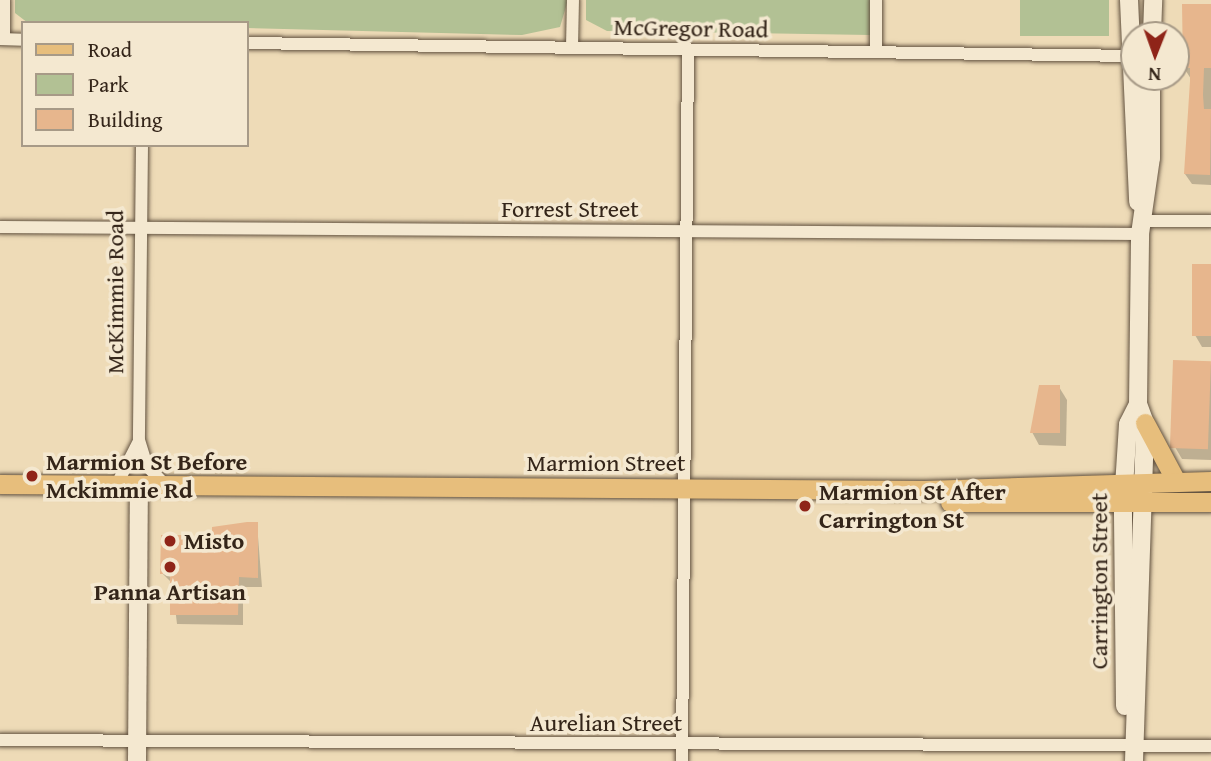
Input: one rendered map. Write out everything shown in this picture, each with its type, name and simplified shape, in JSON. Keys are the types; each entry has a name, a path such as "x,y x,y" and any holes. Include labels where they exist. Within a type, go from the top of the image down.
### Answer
{"main road":[{"name":"Carrington Street","path":"1129,0 1130,21"},
{"path":"1152,21 1153,0"},
{"name":"Carrington Street","path":"1132,492 1145,423 1138,404 1141,228 1133,91"},
{"name":"Carrington Street","path":"1141,228 1151,158 1151,91"},
{"name":"Carrington Street","path":"1129,754 1132,492 1128,424 1138,404"},
{"path":"1145,423 1176,481"},
{"name":"Marmion Street","path":"1132,492 1176,481 1211,481"},
{"name":"Marmion Street","path":"0,484 117,484 139,491 166,485 685,494"},
{"path":"137,761 139,491"},
{"name":"Marmion Street","path":"0,496 139,491 685,494 1132,492 1211,502"}],"street":[{"path":"4,0 2,39 21,40"},
{"path":"572,47 573,0"},
{"path":"876,0 876,52"},
{"name":"McGregor Road","path":"248,43 1120,56"},
{"path":"682,761 688,50"},
{"name":"McKimmie Road","path":"142,147 139,440 147,466 166,485"},
{"name":"Forrest Street","path":"0,227 686,230 1141,228 1211,221"},
{"name":"McKimmie Road","path":"117,484 139,440"},
{"name":"Aurelian Street","path":"0,740 682,744 1129,754 1211,746"}],"green space":[{"path":"15,0 568,0 560,27 522,35 248,28 248,21 25,21 15,13"},
{"path":"586,0 871,0 870,35 607,31 586,20"},
{"path":"1020,0 1109,0 1109,36 1020,36"}],"building":[{"path":"1182,4 1211,4 1211,68 1204,68 1203,95 1204,109 1211,109 1210,175 1184,174 1190,91 1190,21 1182,21"},
{"path":"1192,264 1211,264 1211,336 1192,336"},
{"path":"1173,360 1211,361 1208,449 1170,448"},
{"path":"1039,385 1060,385 1060,433 1030,433"},
{"path":"258,522 258,578 239,577 238,615 170,615 170,574 160,574 161,535 191,535 191,548 212,548 212,527"}],"place":[{"name":"Marmion St Before Mckimmie Rd","path":"32,476"},
{"name":"Marmion St After Carrington St","path":"805,506"},
{"name":"Misto","path":"170,541"},
{"name":"Panna Artisan","path":"170,567"}]}
